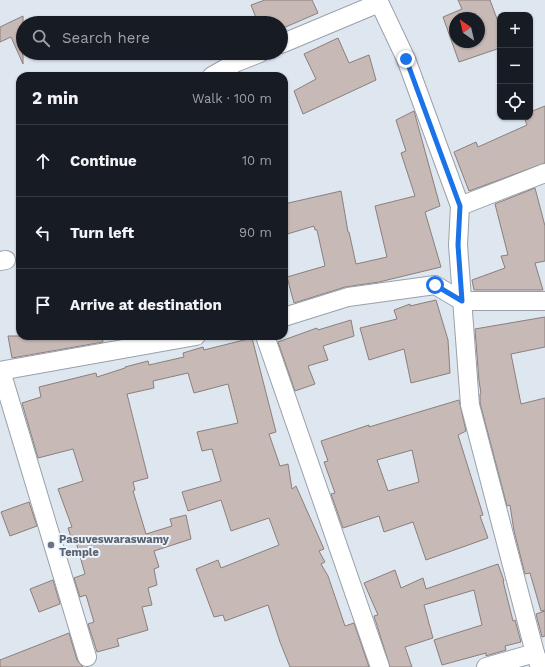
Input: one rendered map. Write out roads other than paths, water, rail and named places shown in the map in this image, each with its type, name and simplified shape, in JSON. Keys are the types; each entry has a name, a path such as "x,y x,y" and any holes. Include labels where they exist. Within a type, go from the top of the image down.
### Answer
{"street":[{"path":"288,41 379,2 406,59 460,206 458,245 470,405 537,660 486,667"},
{"path":"219,72 242,60"},
{"path":"460,206 545,173"},
{"path":"288,316 348,298 435,285 462,301 545,301"},
{"path":"87,657 0,371 174,340"},
{"path":"266,340 380,667"}],"place":[{"name":"Pasuveswaraswamy Temple","path":"51,545"}]}
